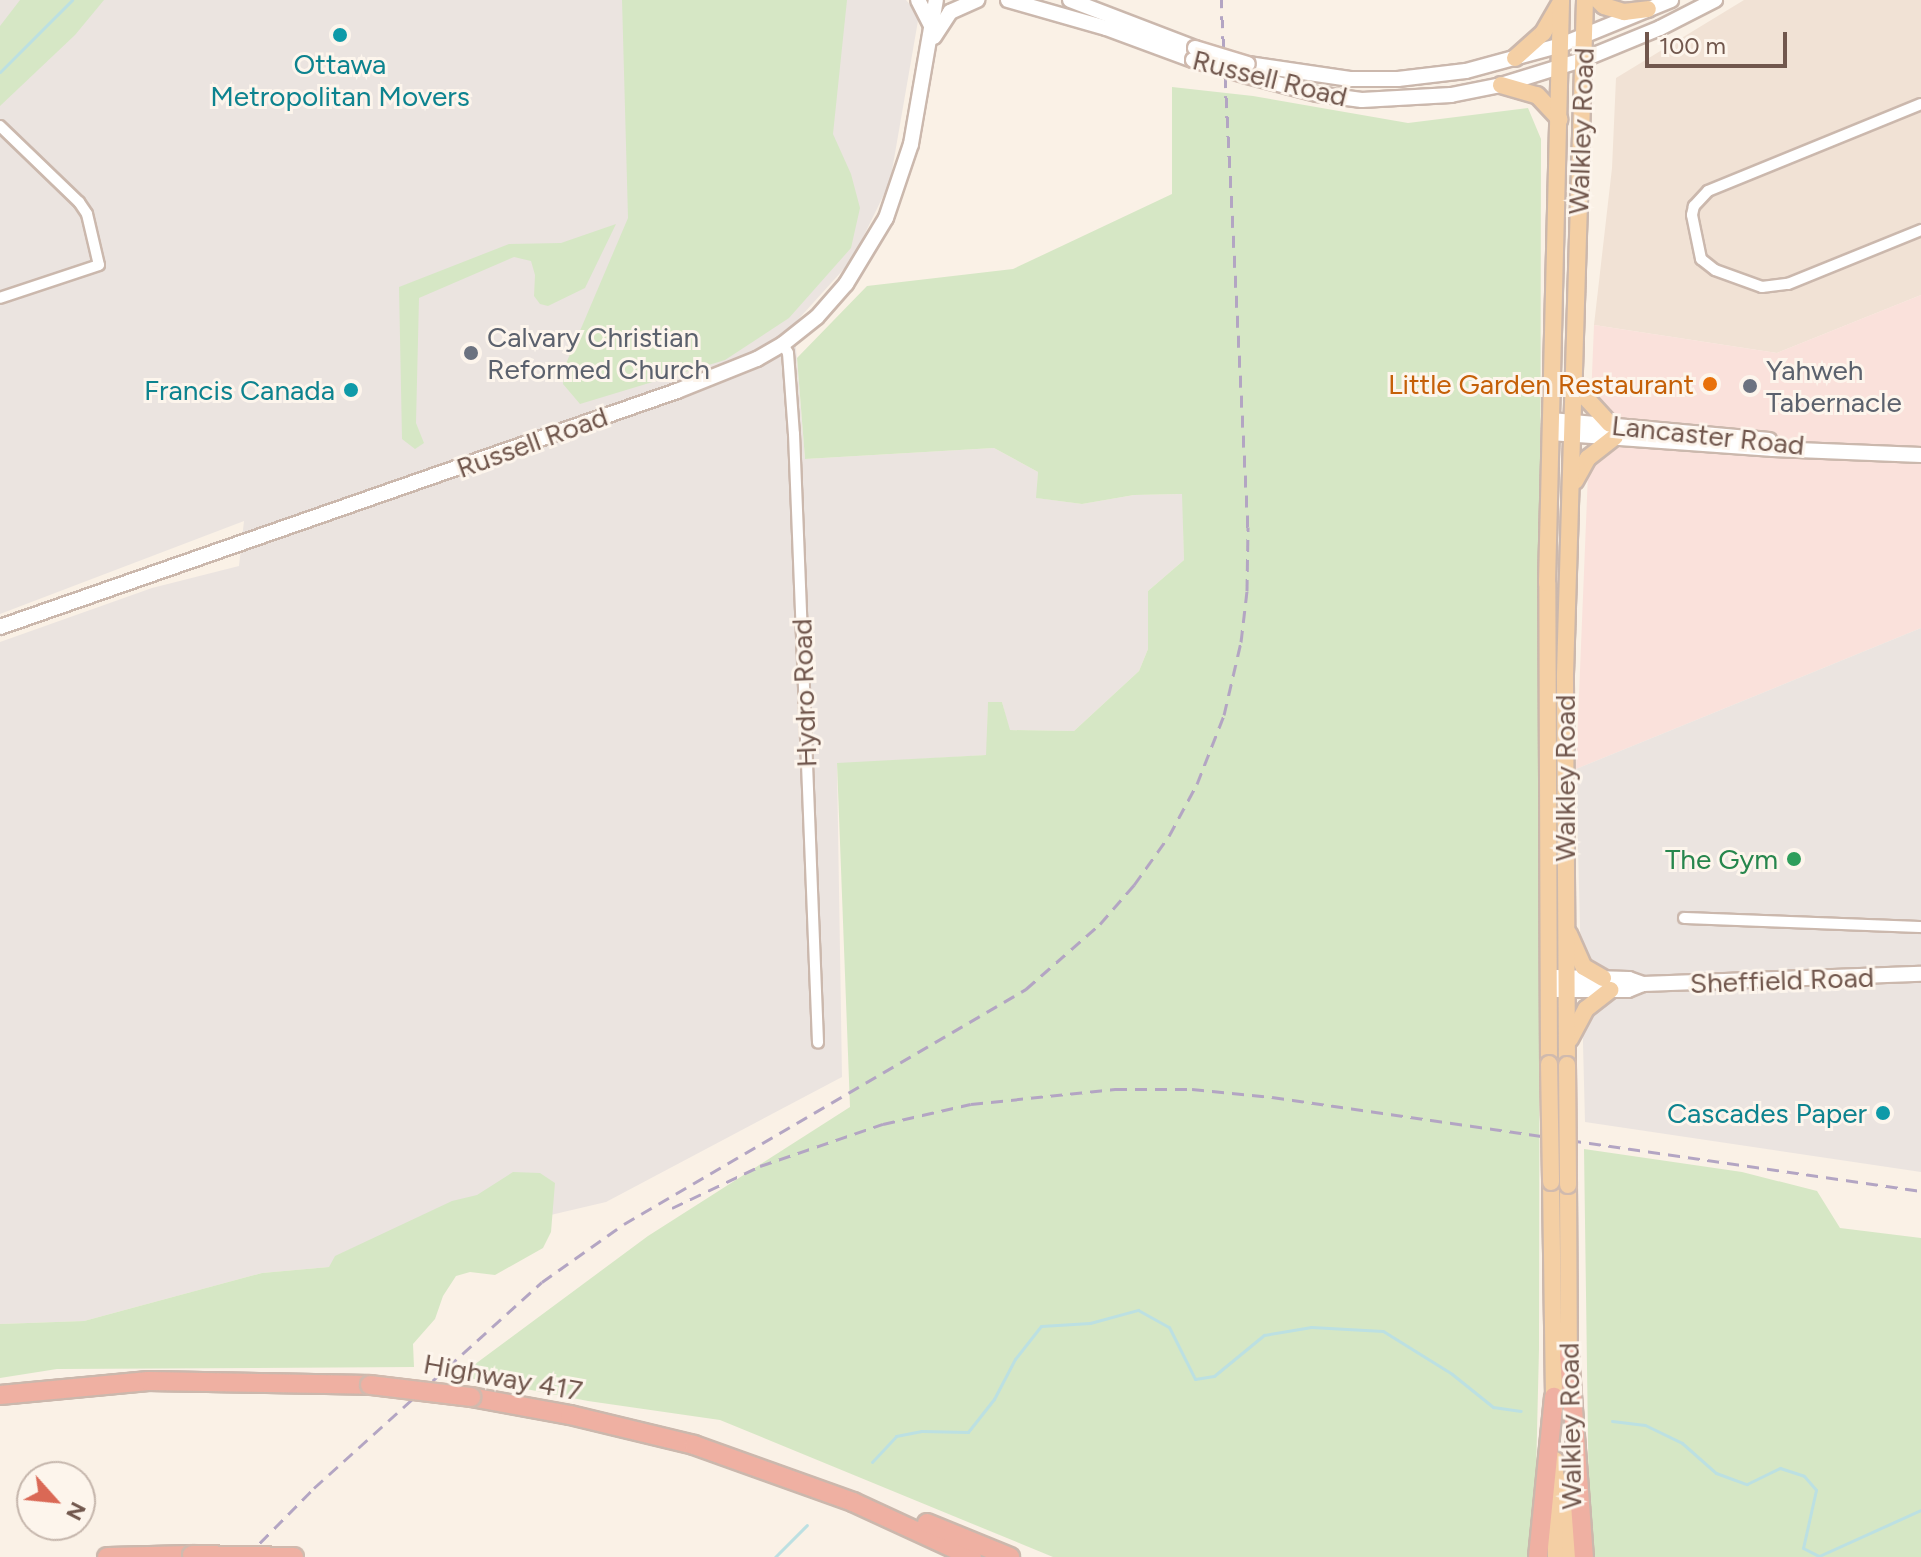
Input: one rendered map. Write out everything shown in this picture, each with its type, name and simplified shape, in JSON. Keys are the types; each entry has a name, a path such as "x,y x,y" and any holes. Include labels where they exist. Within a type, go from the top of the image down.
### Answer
{"highway":[{"path":"1569,1354 1584,1557"},
{"name":"Highway 417","path":"0,1394 148,1381 370,1385 471,1397 570,1415 733,1458 853,1502 972,1557"},
{"path":"1538,1557 1554,1397"},
{"path":"733,1458 820,1482 1010,1557"},
{"path":"107,1557 294,1557"}],"main road":[{"path":"918,0 932,28"},
{"name":"Russell Road","path":"0,627 677,391 757,359 783,344 838,295 880,232 907,157 936,0"},
{"path":"928,48 950,12 977,0"},
{"name":"Russell Road","path":"1008,0 1247,70 1317,94 1379,101 1451,95 1501,85 1561,67 1660,28 1715,0"},
{"name":"Russell Road","path":"1070,0 1194,54"},
{"path":"1515,58 1543,33 1561,0"},
{"name":"Walkley Road","path":"1556,1557 1546,744 1550,426 1561,0"},
{"name":"Walkley Road","path":"1571,1557 1565,743 1585,0"},
{"path":"1598,0 1604,6 1624,12 1648,9"},
{"name":"Russell Road","path":"1247,70 1371,80 1451,73 1561,45 1671,0"},
{"path":"1501,85 1537,95 1559,119"},
{"path":"1573,486 1588,458 1612,430 1576,387"},
{"name":"Lancaster Road","path":"1550,426 1921,455"},
{"path":"1566,928 1584,967 1606,984 1581,1015 1567,1057"},
{"name":"Sheffield Road","path":"1549,983 1606,984 1628,990 1643,984 1921,974"}],"street":[{"path":"1921,104 1708,191 1694,206 1692,215 1701,259 1715,270 1762,287 1788,284 1921,230"},
{"path":"0,126 79,202 87,214 99,265 0,298"},
{"name":"Hydro Road","path":"783,344 788,353 794,434 818,1043"},
{"path":"1684,918 1921,927"}],"shaded area":[{"path":"0,0 906,0 919,15 890,182 852,260 794,324 805,459 994,448 1038,472 1037,498 1082,504 1134,495 1183,494 1184,560 1148,591 1148,649 1139,671 1074,731 1009,730 1002,702 988,702 987,755 837,764 842,1077 606,1202 329,1267 262,1273 84,1321 0,1324 0,642 152,588 239,566 244,521 0,614"},
{"path":"1744,0 1921,0 1921,295 1777,353 1594,325 1612,168 1616,78"},
{"path":"1921,295 1921,628 1576,769 1594,325 1777,353"},
{"path":"1921,628 1921,1172 1585,1122 1576,769"}],"green space":[{"path":"20,0 104,0 75,35 0,106 0,26"},
{"path":"622,0 847,0 833,134 851,174 860,208 851,248 789,318 725,360 580,404 563,384 565,366 628,218"},
{"path":"1172,87 1253,96 1408,123 1528,108 1541,139 1539,1349 1536,1473 1528,1557 1053,1557 720,1420 588,1401 459,1376 648,1236 850,1107 837,763 986,755 988,702 1002,702 1010,730 1074,731 1139,671 1148,649 1148,591 1184,560 1182,494 1134,495 1082,504 1036,498 1038,472 994,448 805,459 797,358 867,286 1013,269 1172,194"},
{"path":"616,224 585,288 548,306 540,304 534,296 535,275 531,261 514,257 419,298 416,423 424,443 415,449 402,439 399,287 509,244 561,243"},
{"path":"1584,1149 1742,1172 1817,1191 1840,1228 1921,1238 1921,1557 1593,1557 1589,1512"},
{"path":"513,1172 540,1173 555,1183 551,1232 543,1248 495,1275 470,1272 456,1276 443,1296 435,1319 413,1344 414,1367 57,1369 0,1378 0,1324 84,1321 262,1273 329,1267 335,1256 452,1201 477,1195"}],"waterway":[{"path":"0,72 72,0"},
{"path":"872,1462 896,1436 922,1431 968,1432 994,1399 1015,1359 1041,1326 1090,1323 1138,1310 1169,1327 1195,1379 1214,1376 1264,1335 1311,1327 1383,1331 1452,1374 1493,1407 1521,1411"},
{"path":"1612,1421 1645,1425 1682,1443 1716,1473 1747,1484 1780,1468 1804,1476 1816,1490 1803,1548 1819,1556 1921,1510"},
{"path":"775,1557 807,1525"}],"railway":[{"path":"246,1557 314,1488 542,1282 624,1224 1026,989 1100,924 1134,885 1169,836 1197,784 1224,715 1241,642 1247,591 1248,527 1221,0"},
{"path":"672,1208 760,1166 883,1124 971,1104 1115,1089 1192,1089 1272,1097 1921,1191"}],"place":[{"name":"Ottawa Metropolitan Movers","path":"340,35"},
{"name":"Calvary Christian Reformed Church","path":"471,353"},
{"name":"Little Garden Restaurant","path":"1710,384"},
{"name":"Yahweh Tabernacle","path":"1750,386"},
{"name":"Francis Canada","path":"351,390"},
{"name":"The Gym","path":"1794,859"},
{"name":"Cascades Paper","path":"1883,1113"}]}
